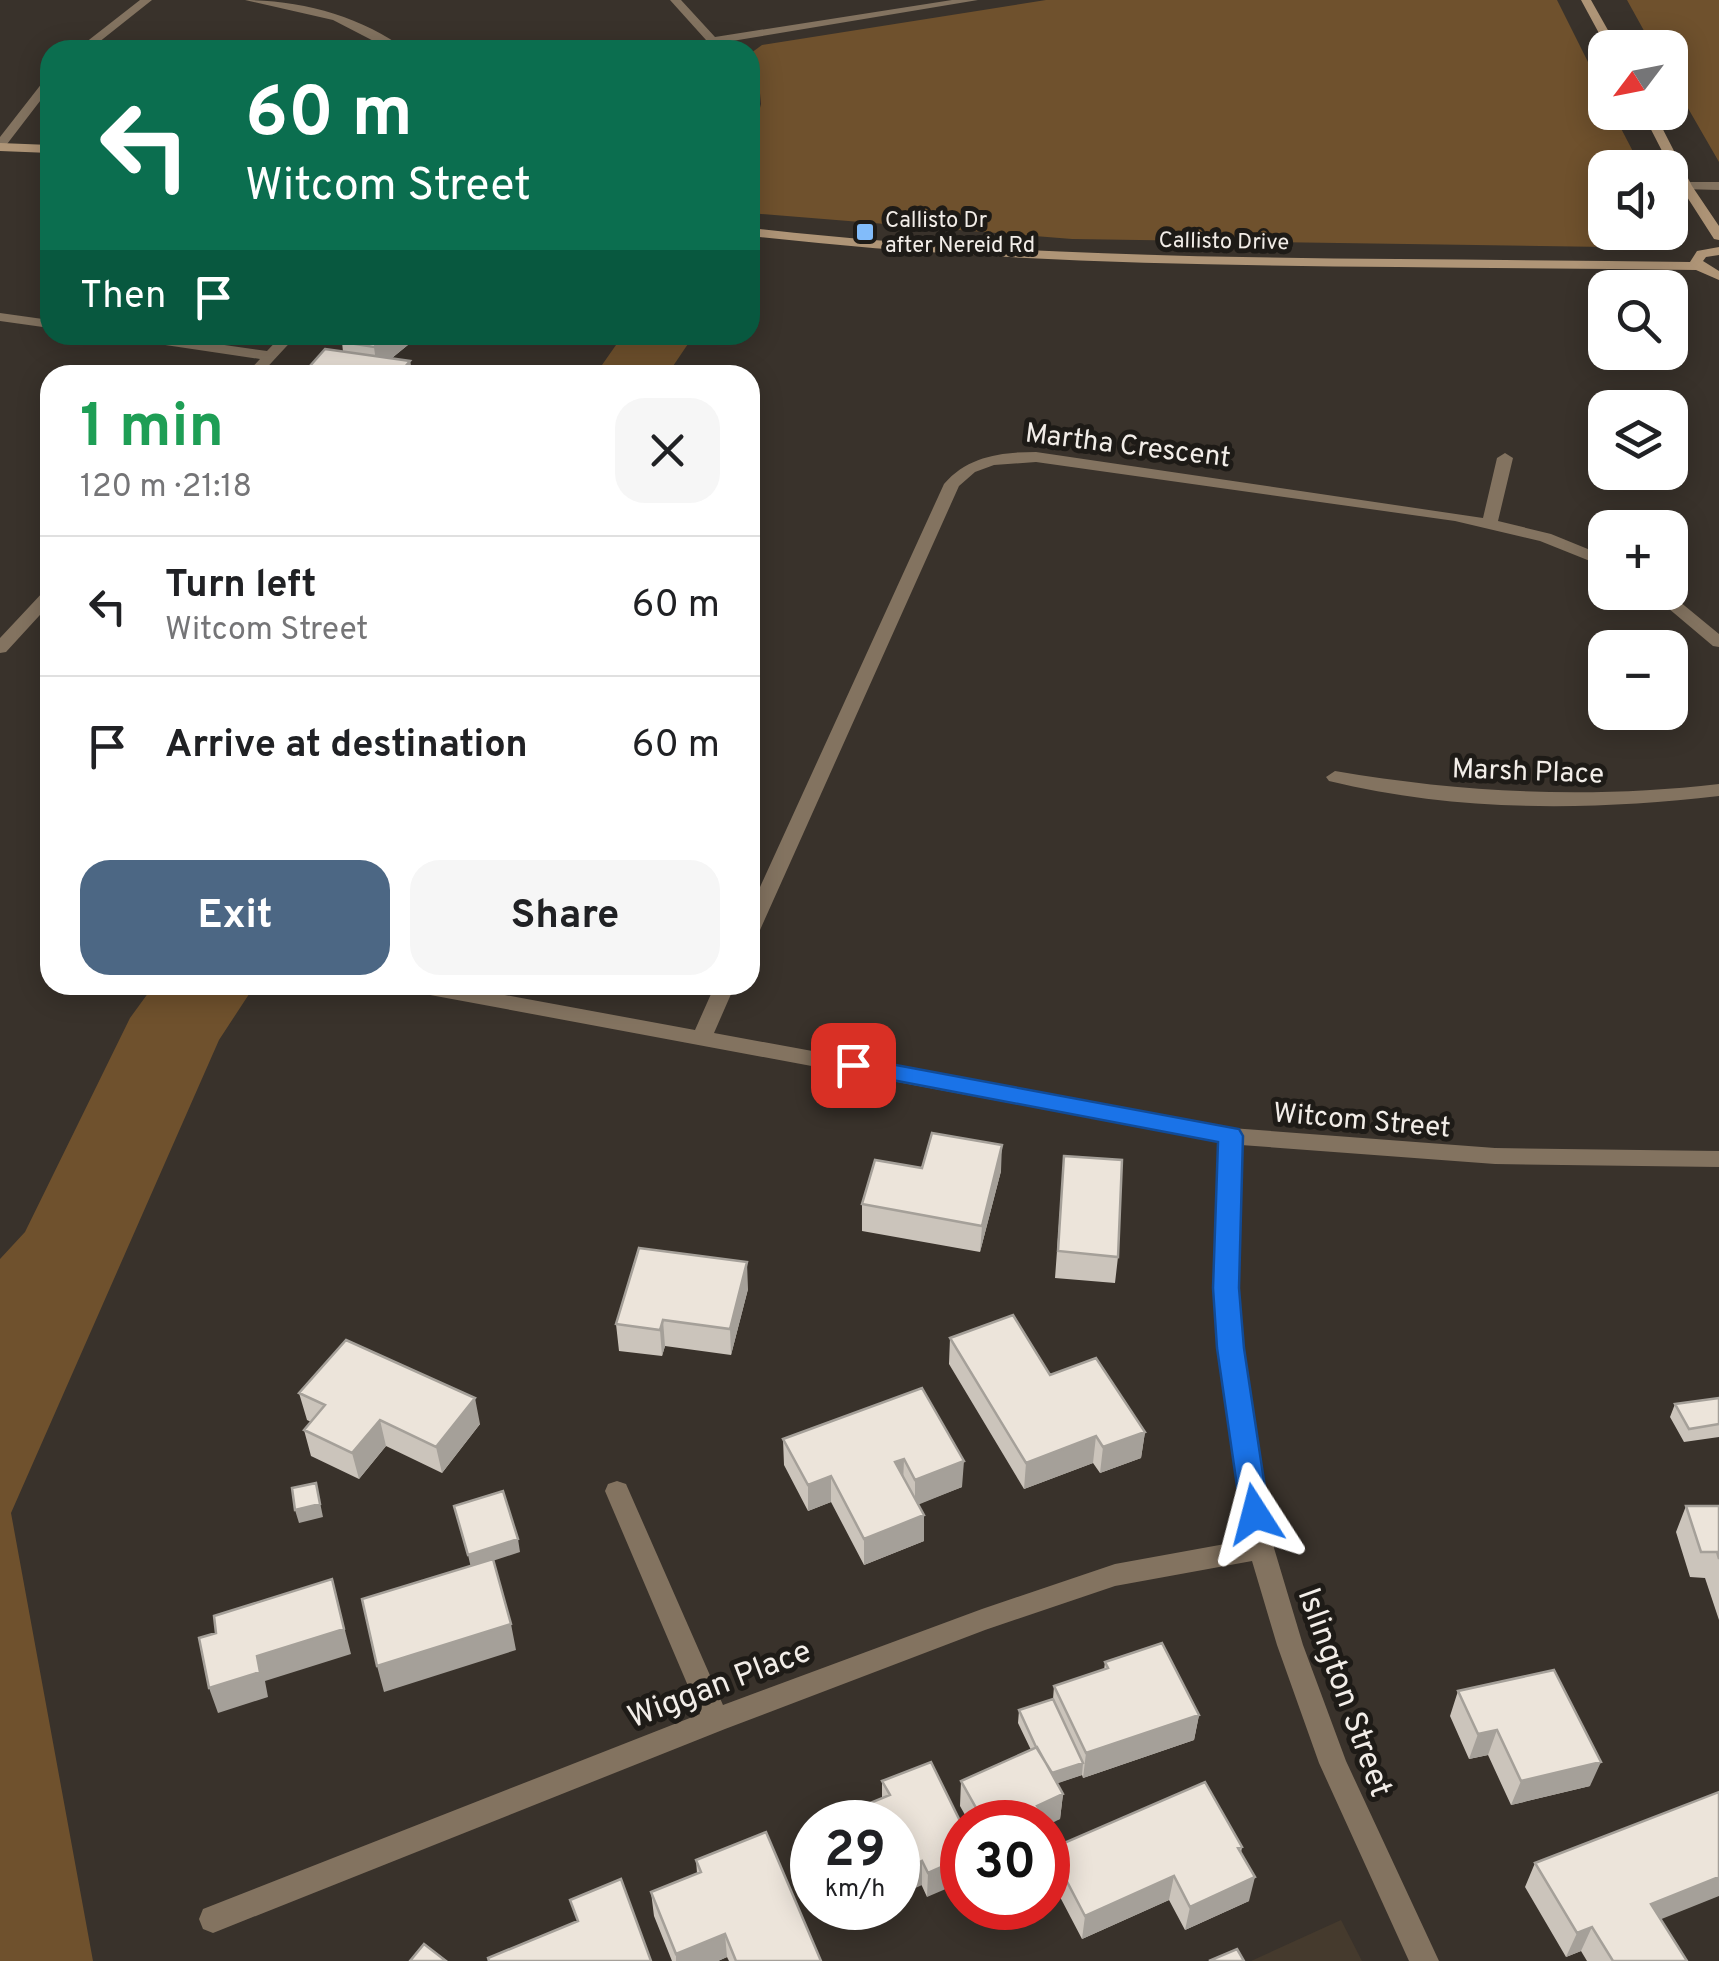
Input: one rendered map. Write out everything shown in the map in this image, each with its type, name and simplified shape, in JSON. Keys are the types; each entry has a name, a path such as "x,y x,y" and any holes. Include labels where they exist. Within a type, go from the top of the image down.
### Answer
{"street":[{"path":"95,40 147,0"},
{"path":"250,0 336,17 381,40"},
{"path":"675,0 712,40"},
{"path":"746,40 974,0"},
{"path":"1586,0 1604,30"},
{"path":"0,146 40,93"},
{"path":"0,146 40,148"},
{"path":"1688,186 1719,186"},
{"path":"1688,189 1719,236"},
{"name":"Callisto Drive","path":"760,233 1040,256 1698,266"},
{"path":"1719,251 1702,254 1696,261 1698,266 1719,276"},
{"path":"0,317 40,323"},
{"path":"194,345 270,356"},
{"path":"261,365 280,345"},
{"name":"Martha Crescent","path":"760,908 947,493 968,469 999,458 1036,457 1490,523 1546,537 1588,555"},
{"path":"1490,523 1506,458"},
{"path":"0,648 40,605"},
{"path":"1679,610 1719,642"},
{"name":"Marsh Place","path":"1334,778 1480,800 1535,802 1658,798 1719,790"},
{"name":"Witcom Street","path":"470,995 1231,1136 1494,1156 1719,1159"},
{"path":"702,1036 720,995"},
{"name":"Islington Street","path":"1231,1136 1225,1244 1229,1328 1261,1548 1333,1763 1424,1961"},
{"path":"617,1491 716,1720"},
{"name":"Wiggan Place","path":"213,1920 716,1720 1115,1575 1261,1548"}],"shaded area":[{"path":"1046,0 1557,0 1588,62 1588,130 1622,130 1632,150 1588,150 1588,247 1072,239 760,214 760,46"},
{"path":"1627,0 1719,0 1719,162 1688,108 1688,30 1644,30"},
{"path":"616,345 687,345 674,365 602,365"},
{"path":"147,995 248,995 219,1040 11,1513 93,1961 0,1961 0,1259 25,1232 130,1018"},
{"path":"1341,1920 1362,1961 1251,1961"}],"building":[{"path":"325,349 410,361 407,365 311,365"},
{"path":"932,1133 1002,1145 982,1226 862,1204 875,1160 922,1168"},
{"path":"1064,1156 1122,1160 1118,1257 1058,1251"},
{"path":"639,1248 747,1262 730,1329 663,1320 660,1330 616,1324"},
{"path":"1013,1315 1050,1375 1096,1358 1145,1432 1103,1447 1096,1436 1026,1463 950,1338"},
{"path":"346,1340 475,1398 436,1447 380,1420 352,1453 304,1430 325,1405 299,1393"},
{"path":"922,1388 964,1461 915,1480 904,1459 895,1462 924,1515 864,1539 831,1476 808,1485 783,1439"},
{"path":"1719,1398 1719,1424 1689,1429 1675,1404"},
{"path":"316,1483 320,1504 295,1510 292,1488"},
{"path":"503,1491 518,1539 468,1555 454,1506"},
{"path":"1686,1506 1719,1506 1719,1559 1717,1552 1701,1552"},
{"path":"493,1559 511,1624 377,1666 362,1599"},
{"path":"332,1579 344,1629 257,1656 260,1672 209,1688 199,1638 216,1633 214,1616"},
{"path":"1162,1643 1199,1715 1086,1753 1054,1686 1108,1668 1105,1662"},
{"path":"1554,1670 1601,1762 1521,1781 1497,1730 1478,1734 1458,1691"},
{"path":"1053,1699 1083,1763 1052,1773 1019,1710"},
{"path":"1037,1747 1063,1794 1050,1800 972,1800 961,1781"},
{"path":"931,1762 950,1800 940,1800 940,1868 928,1873 920,1862 920,1800 878,1800 890,1795 882,1781"},
{"path":"1205,1782 1255,1877 1190,1907 1174,1876 1085,1916 1070,1887 1070,1840"},
{"path":"1719,1792 1719,1877 1651,1904 1687,1961 1613,1961 1592,1927 1577,1933 1535,1863"},
{"path":"766,1832 790,1888 790,1930 808,1930 821,1961 736,1961 725,1934 676,1954 651,1892 701,1872 696,1860"},
{"path":"621,1879 651,1961 489,1961 488,1958 578,1921 570,1900"},
{"path":"424,1944 446,1961 410,1961"},
{"path":"1237,1949 1244,1961 1209,1961"}],"place":[{"name":"Callisto Dr after Nereid Rd","path":"865,232"}],"route":[{"path":"853,1065 1231,1136 1226,1288 1230,1348 1255,1514"}]}
